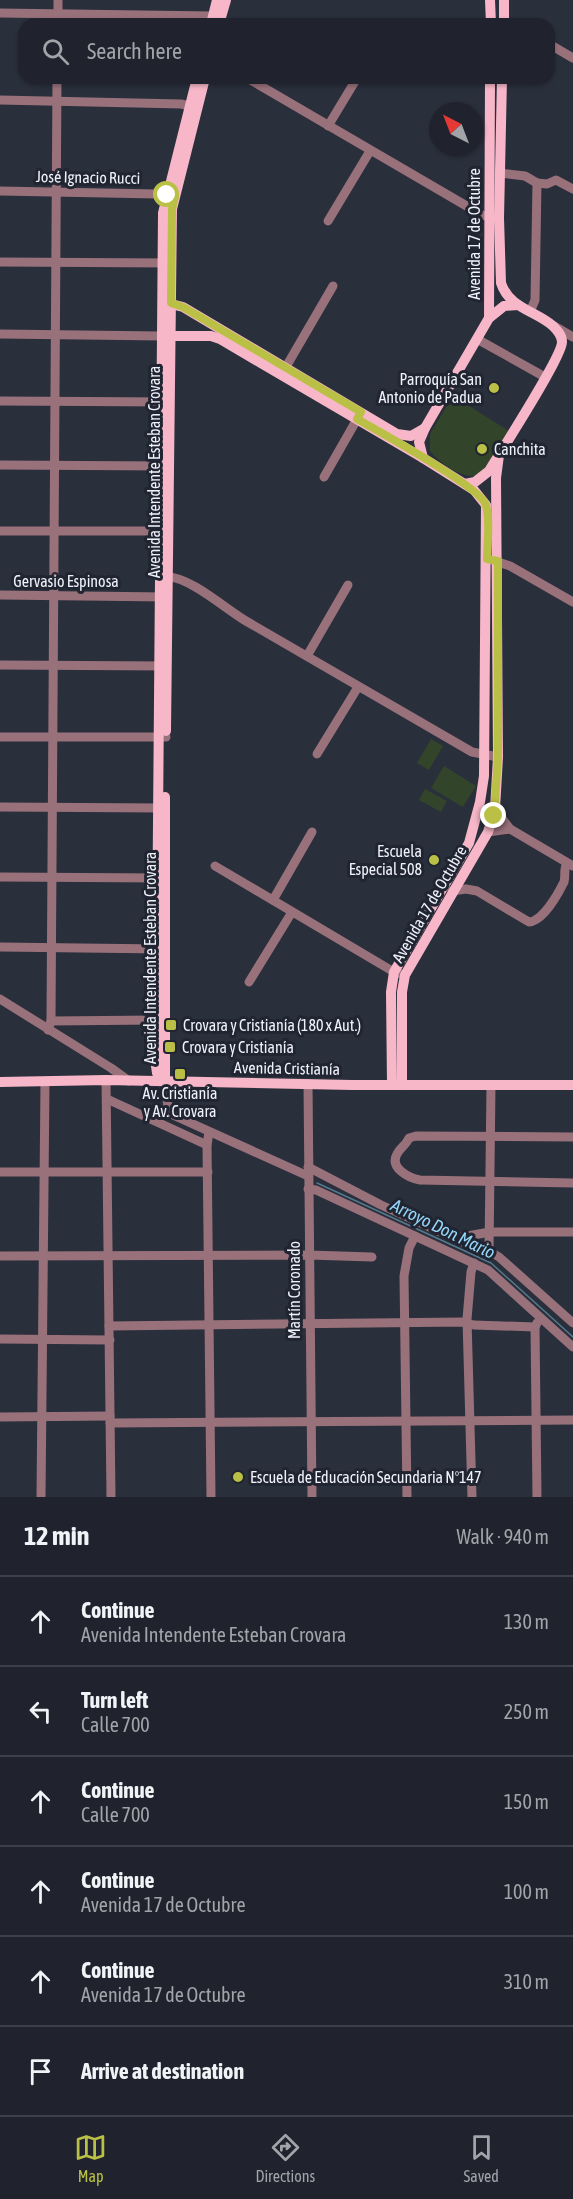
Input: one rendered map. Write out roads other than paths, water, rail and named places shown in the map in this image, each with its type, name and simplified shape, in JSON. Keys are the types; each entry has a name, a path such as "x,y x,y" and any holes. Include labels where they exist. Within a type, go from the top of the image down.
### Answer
{"main road":[{"path":"215,18 218,0"},
{"path":"217,18 226,0"},
{"path":"490,0 491,18"},
{"path":"504,0 506,18"},
{"name":"Avenida Intendente Esteban Crovara","path":"194,106 196,84"},
{"name":"Avenida Intendente Esteban Crovara","path":"165,1082 160,878 167,263 171,196 194,106 203,84"},
{"name":"Avenida 17 de Octubre","path":"490,84 495,218 501,283 505,292 518,305"},
{"name":"Avenida 17 de Octubre","path":"489,318 500,173 502,84"},
{"path":"167,303 183,307 359,415 401,435 416,435 425,428"},
{"path":"423,458 419,442 425,428 489,318 499,309 508,305 518,305 551,324 561,335 561,349 486,475 476,482 465,484"},
{"path":"166,336 216,338 284,370"},
{"name":"Avenida 17 de Octubre","path":"359,415 479,495 486,506 493,560 498,757 495,809 488,832 474,845 400,973 402,993 397,1084"},
{"name":"Avenida 17 de Octubre","path":"400,973 453,891 474,845 484,776 496,478 499,455"},
{"name":"Avenida Intendente Esteban Crovara","path":"164,531 168,578 164,597"},
{"name":"Avenida Intendente Esteban Crovara","path":"160,949 156,1020 157,1073 165,1082"},
{"name":"Avenida Cristianía","path":"0,1082 573,1085"}],"street":[{"path":"58,0 58,18"},
{"path":"0,13 58,13 156,18"},
{"path":"555,47 572,56"},
{"path":"50,1026 57,84"},
{"path":"257,84 370,151 495,218"},
{"path":"328,126 353,84"},
{"path":"0,100 194,106"},
{"path":"328,221 370,151"},
{"path":"500,173 525,176 537,183 547,184 556,180 573,189"},
{"path":"530,312 535,300 537,183"},
{"name":"José Ignacio Rucci","path":"0,191 171,196"},
{"path":"0,262 167,263"},
{"path":"284,370 333,286"},
{"path":"551,324 573,339 561,349"},
{"path":"0,334 166,336"},
{"path":"477,339 545,377"},
{"path":"0,400 165,401"},
{"path":"324,477 359,415"},
{"path":"0,465 165,466"},
{"path":"0,531 164,531"},
{"path":"493,560 510,566 573,602"},
{"path":"168,578 176,578 214,598 225,609 472,752 498,757"},
{"path":"307,656 348,585"},
{"name":"Gervasio Espinosa","path":"0,596 164,597"},
{"path":"0,665 164,666"},
{"path":"317,754 358,687"},
{"path":"0,737 162,737"},
{"path":"0,807 162,808"},
{"path":"495,809 510,829 570,865"},
{"path":"488,832 510,829"},
{"path":"273,900 312,832"},
{"path":"453,891 466,889 477,891 532,922 541,918 563,884 565,867 570,865"},
{"path":"215,866 400,973"},
{"path":"0,877 160,878"},
{"path":"249,982 292,912"},
{"path":"0,947 160,949"},
{"path":"0,999 50,1026 129,1082"},
{"path":"50,1026 156,1020"},
{"path":"111,1068 113,1073 108,1081 107,1099 111,1497"},
{"path":"41,1497 45,1082"},
{"path":"165,1082 170,1112 165,1125"},
{"name":"Martín Coronado","path":"308,1084 312,1497"},
{"path":"489,1251 491,1085"},
{"path":"107,1099 207,1145"},
{"path":"170,1112 210,1132 308,1172 473,1247 489,1251 506,1261 573,1323"},
{"path":"210,1132 207,1145 211,1497"},
{"path":"573,1137 416,1136 409,1138 396,1158 399,1169 413,1179 491,1183 573,1183"},
{"path":"0,1172 208,1172"},
{"path":"308,1190 316,1190 474,1263 499,1278 538,1322 573,1347"},
{"path":"456,1239 490,1232 573,1232"},
{"path":"407,1497 404,1270 415,1236"},
{"path":"0,1256 309,1255 372,1257"},
{"path":"471,1497 468,1323 471,1272 474,1263"},
{"path":"109,1326 468,1323 474,1325 538,1322"},
{"path":"537,1497 538,1322"},
{"path":"0,1339 110,1340"},
{"path":"0,1417 210,1422 573,1420"}],"waterway":[{"name":"Arroyo Don Mario","path":"317,1183 491,1263 573,1337"}],"place":[{"name":"Parroquía San Antonio de Padua","path":"494,388"},
{"name":"Canchita","path":"482,449"},
{"name":"Escuela Especial 508","path":"434,860"},
{"name":"Crovara y Cristianía (180 x Aut.)","path":"171,1025"},
{"name":"Crovara y Cristianía","path":"170,1047"},
{"name":"Av. Cristianía y Av. Crovara","path":"180,1074"},
{"name":"Escuela de Educación Secundaria Nº147","path":"238,1477"}]}
